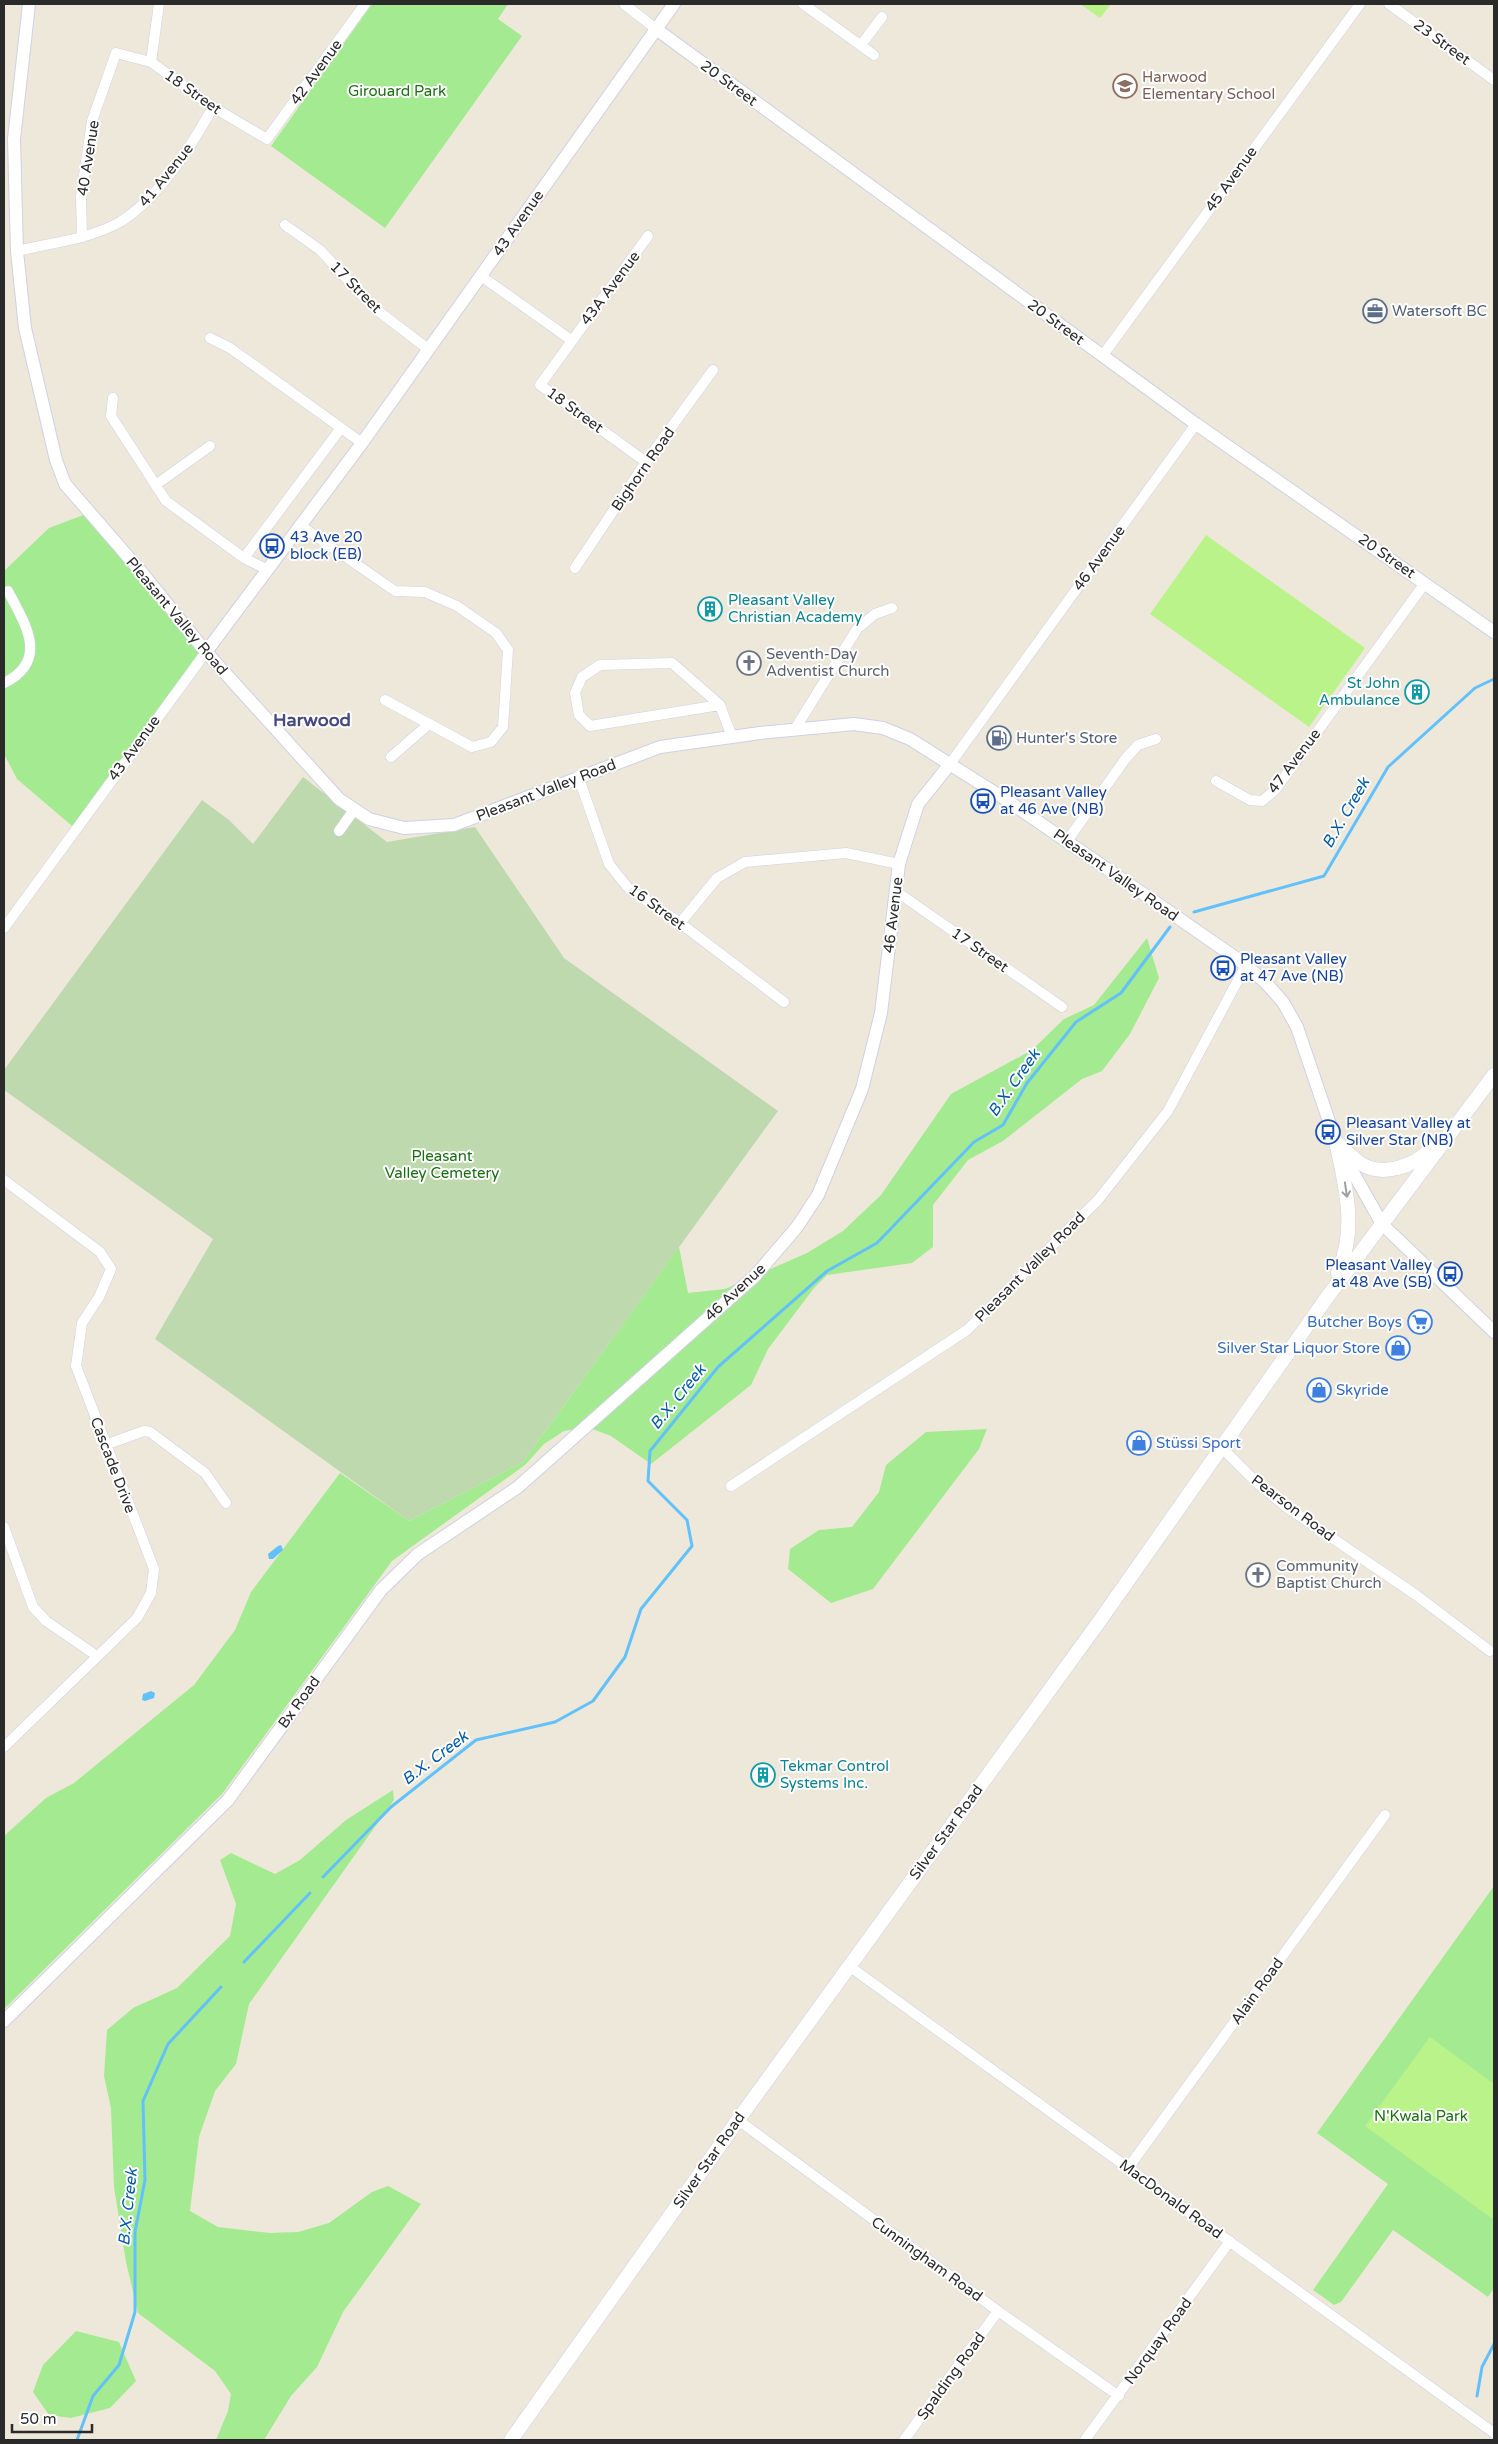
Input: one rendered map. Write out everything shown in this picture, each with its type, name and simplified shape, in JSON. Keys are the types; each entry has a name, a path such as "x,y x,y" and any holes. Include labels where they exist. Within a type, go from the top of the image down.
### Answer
{"main road":[{"path":"1336,1142 1361,1164 1378,1170 1395,1169 1422,1158 1461,1118 1494,1075"},
{"name":"Silver Star Road","path":"511,2440 738,2120 1101,1619 1328,1296 1461,1118"},
{"path":"1328,1296 1345,1255 1349,1239 1346,1184 1336,1142"}],"street":[{"name":"Pleasant Valley Road","path":"29,4 14,139 17,251 25,328 56,460 65,484 206,652 339,798 369,819 404,828 454,825 578,776 660,747 795,729 854,724 883,728 910,739 1067,841 1246,965 1264,982 1283,1002 1297,1027 1336,1142 1382,1224 1494,1332"},
{"path":"150,62 159,4"},
{"name":"42 Avenue","path":"267,139 365,4"},
{"name":"20 Street","path":"624,4 1196,424 1494,632"},
{"name":"43 Avenue","path":"4,928 7,915 301,526 674,4"},
{"path":"802,4 874,55"},
{"name":"45 Avenue","path":"1103,355 1360,4"},
{"name":"23 Street","path":"1389,4 1494,80"},
{"path":"861,45 882,17"},
{"name":"18 Street","path":"116,53 150,62 213,106 267,139"},
{"name":"40 Avenue","path":"82,236 81,196 92,121 116,53"},
{"name":"41 Avenue","path":"17,251 82,236 119,223 139,209 190,147 213,106"},
{"name":"17 Street","path":"285,225 320,250 374,307 428,350"},
{"name":"43A Avenue","path":"571,340 648,236"},
{"path":"481,276 571,340"},
{"path":"210,338 230,348 362,442"},
{"name":"18 Street","path":"571,340 540,385 646,462"},
{"name":"Bighorn Road","path":"574,568 646,462 712,370"},
{"path":"113,398 111,416 166,501 244,558 268,570"},
{"name":"46 Avenue","path":"612,1404 756,1276 797,1227 818,1195 862,1089 880,1013 897,892 899,864 918,804 950,764 1196,424"},
{"path":"244,558 341,428"},
{"path":"156,484 210,446"},
{"path":"301,526 396,591 424,592 457,606 496,633 508,650 503,727 491,742 472,747 385,700"},
{"name":"47 Avenue","path":"1216,781 1250,800 1262,801 1275,790 1425,583"},
{"path":"4,683 24,669 31,650 28,629 8,590"},
{"path":"795,729 857,630 874,614 892,608"},
{"path":"720,705 590,726 579,715 575,693 582,677 600,665 672,663 720,705 732,737"},
{"path":"390,757 430,724"},
{"path":"1067,841 1126,758 1138,745 1156,739"},
{"name":"16 Street","path":"578,776 609,864 629,889 680,923 784,1002"},
{"path":"339,831 354,810"},
{"path":"680,923 717,878 745,862 846,853 899,864"},
{"name":"17 Street","path":"897,892 1062,1007"},
{"name":"Pleasant Valley Road","path":"731,1486 967,1330 1098,1200 1168,1111 1246,965"},
{"name":"Cascade Drive","path":"4,1180 100,1252 111,1269 99,1297 82,1323 76,1366 154,1569 151,1593 137,1618 6,1742"},
{"name":"Bx Road","path":"4,2021 228,1800 381,1590 418,1554 518,1487 612,1404"},
{"path":"105,1445 144,1431 150,1432 205,1473 226,1503"},
{"name":"Pearson Road","path":"1222,1448 1256,1482 1286,1506 1416,1595 1490,1651"},
{"path":"4,1526 8,1550 33,1608 46,1621 97,1656"},
{"name":"Alain Road","path":"1128,2168 1386,1815"},
{"name":"MacDonald Road","path":"849,1966 1494,2433"},
{"name":"Cunningham Road","path":"738,2120 998,2311 1119,2396"},
{"name":"Norquay Road","path":"1085,2440 1230,2242"},
{"name":"Spalding Road","path":"904,2440 998,2311"}],"green space":[{"name":"Girouard Park","path":"372,4 508,4 498,19 522,36 385,228 271,146"},
{"path":"1080,4 1111,4 1100,18"},
{"path":"86,514 205,644 78,831 17,779 4,754 4,571 49,528"},
{"path":"1206,535 1365,648 1309,727 1150,614"},
{"name":"Pleasant Valley Cemetery","path":"303,777 387,842 475,827 564,958 778,1111 523,1462 409,1521 155,1339 213,1239 4,1090 4,1070 202,800 229,820 253,844"},
{"path":"1147,938 1159,978 1130,1034 1102,1071 1082,1079 1003,1141 968,1160 933,1205 933,1247 912,1263 827,1275 814,1288 768,1349 751,1385 651,1464 611,1436 587,1427 564,1431 544,1444 525,1465 392,1561 222,1794 4,2009 4,1836 46,1798 74,1783 194,1685 235,1630 251,1592 340,1473 409,1521 523,1462 679,1247 688,1293 725,1289 807,1253 843,1231 881,1195 951,1094 1032,1050 1064,1019 1094,1005"},
{"path":"987,1429 979,1449 873,1589 831,1603 788,1569 790,1549 819,1530 852,1527 879,1492 886,1465 926,1432"},
{"path":"393,1790 394,1800 249,2004 236,2064 215,2091 199,2137 190,2211 218,2227 270,2233 298,2232 329,2223 372,2192 388,2186 421,2204 343,2312 317,2367 291,2396 264,2440 216,2440 228,2411 231,2394 215,2371 138,2313 126,2262 114,2187 111,2108 104,2076 107,2030 133,2008 177,1988 230,1936 236,1904 220,1860 231,1853 275,1874 300,1860 346,1820"},
{"name":"N'Kwala Park","path":"1494,1886 1494,2288 1488,2297 1393,2230 1341,2302 1334,2305 1313,2290 1388,2184 1317,2133"},
{"path":"1430,2037 1494,2084 1494,2220 1365,2126"},
{"path":"76,2331 119,2342 136,2381 110,2408 71,2418 49,2415 33,2392 43,2365"}],"water":[{"path":"281,1545 283,1550 273,1559 269,1559 268,1554"},
{"path":"151,1691 155,1693 154,1698 142,1700 143,1694"}],"waterway":[{"name":"B.X. Creek","path":"1194,912 1324,876 1388,767 1475,688 1494,679"},
{"name":"B.X. Creek","path":"323,1877 391,1807 476,1740 555,1722 593,1701 625,1657 641,1609 692,1546 687,1520 648,1481 650,1451 718,1367 827,1271 877,1243 974,1142 1003,1125 1027,1083 1076,1022 1121,993 1170,927"},
{"name":"B.X. Creek","path":"244,1962 310,1893"},
{"name":"B.X. Creek","path":"77,2440 93,2396 119,2365 135,2312 135,2232 145,2180 143,2101 168,2044 221,1987"},
{"path":"1477,2396 1482,2367 1494,2344"}],"place":[{"name":"Harwood Elementary School","path":"1125,86"},
{"name":"Watersoft BC","path":"1375,311"},
{"name":"43 Ave 20 block (EB)","path":"272,546"},
{"name":"Pleasant Valley Christian Academy","path":"710,609"},
{"name":"Seventh-Day Adventist Church","path":"749,663"},
{"name":"St John Ambulance","path":"1417,692"},
{"name":"Hunter's Store","path":"999,738"},
{"name":"Pleasant Valley at 46 Ave (NB)","path":"983,801"},
{"name":"Pleasant Valley at 47 Ave (NB)","path":"1223,968"},
{"name":"Pleasant Valley at Silver Star (NB)","path":"1328,1132"},
{"name":"Pleasant Valley at 48 Ave (SB)","path":"1450,1274"},
{"name":"Butcher Boys","path":"1420,1322"},
{"name":"Silver Star Liquor Store","path":"1398,1348"},
{"name":"Skyride","path":"1319,1390"},
{"name":"Stüssi Sport","path":"1139,1443"},
{"name":"Community Baptist Church","path":"1258,1575"},
{"name":"Tekmar Control Systems Inc.","path":"763,1775"}],"district":[{"name":"Harwood","path":"312,720"}]}
